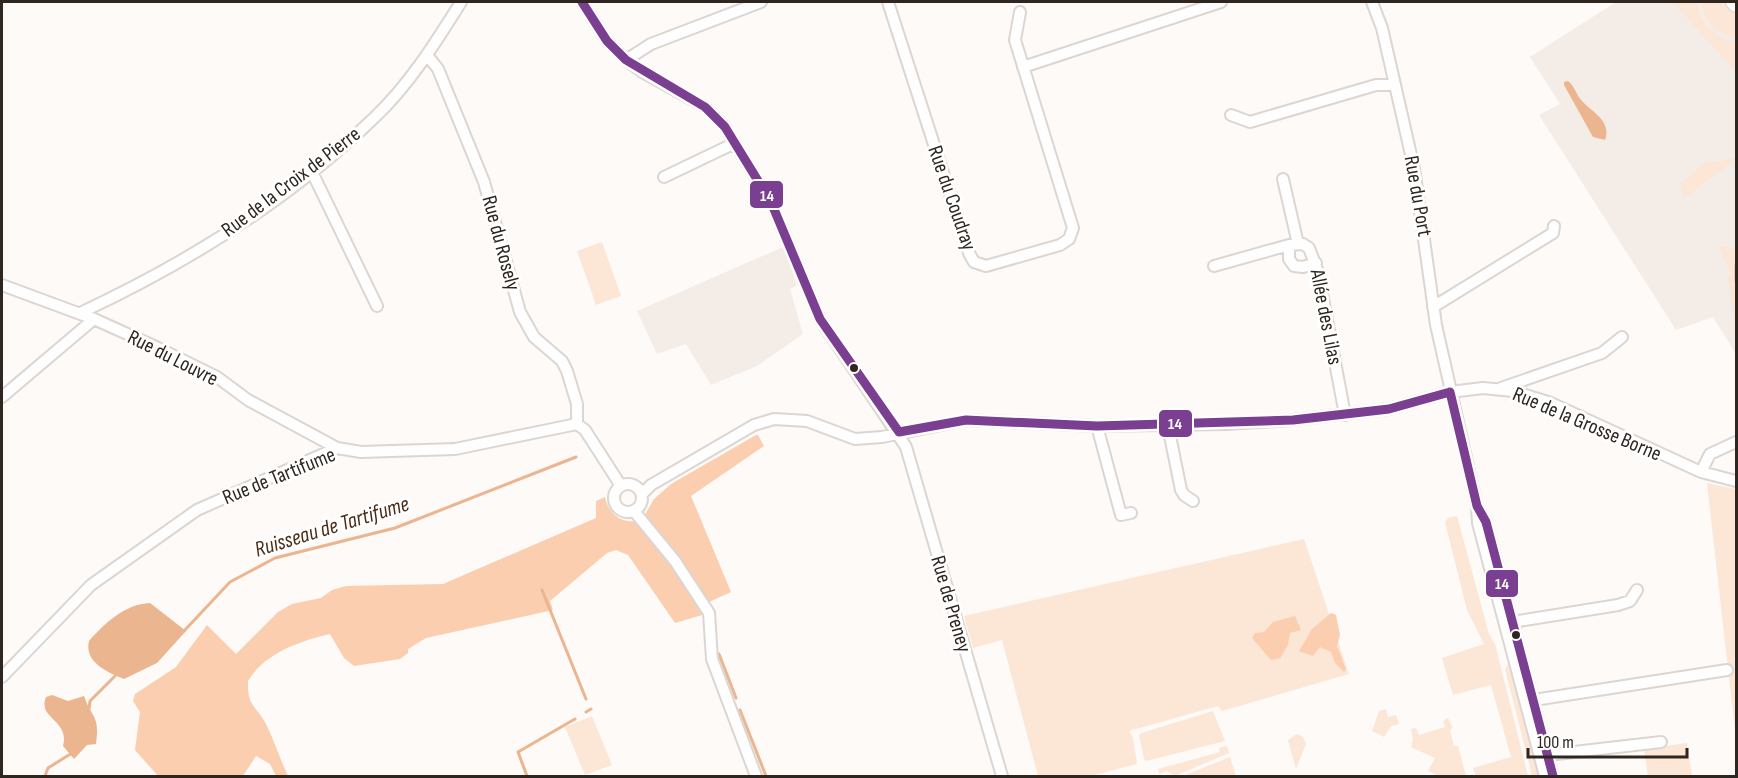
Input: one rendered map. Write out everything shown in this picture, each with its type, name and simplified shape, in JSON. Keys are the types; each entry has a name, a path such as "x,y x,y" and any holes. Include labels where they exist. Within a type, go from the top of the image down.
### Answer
{"main road":[{"path":"1733,2 1737,5"}],"street":[{"name":"Rue de la Croix de Pierre","path":"80,313 125,292 207,244 312,172 376,117 427,55 461,2"},
{"name":"Rue de Preney","path":"582,2 608,41 626,60 644,73 705,107 735,143 771,202 820,319 899,432 906,447 1002,777"},
{"path":"626,60 651,44 761,2"},
{"name":"Rue du Coudray","path":"888,2 969,253 975,262 982,266 994,266 1060,245 1070,238 1074,228 1015,40 1020,12"},
{"path":"1023,67 1221,2"},
{"name":"Rue du Port","path":"1372,2 1382,28 1423,216 1433,307 1450,392 1477,506 1486,522 1509,622"},
{"name":"Rue du Rosely","path":"427,55 438,69 484,182 520,312 534,337 561,361 567,371 576,398 577,423"},
{"path":"1231,115 1250,122 1376,85 1394,85"},
{"path":"664,177 735,143"},
{"path":"312,172 377,306"},
{"path":"1283,179 1293,244 1289,259 1294,266 1303,267 1316,263"},
{"path":"1433,307 1553,233 1554,226"},
{"name":"Allée des Lilas","path":"1214,266 1293,244 1309,248 1316,263 1346,415"},
{"name":"Rue du Louvre","path":"2,285 80,313 217,377 248,400 336,448"},
{"path":"2,397 94,319"},
{"path":"1500,388 1602,353 1622,337"},
{"name":"Rue de la Grosse Borne","path":"899,432 966,420 1097,426 1168,426 1282,421 1389,409 1450,392 1500,388 1551,404 1701,472 1737,481"},
{"path":"642,494 633,485 621,486 615,494 617,507 625,512 634,511 640,506 642,494 651,485 754,425 774,418 801,419 855,439 899,432"},
{"path":"577,423 585,430 621,486"},
{"name":"Rue de Tartifume","path":"2,677 91,585 196,510 336,448 360,452 454,449 577,423"},
{"path":"1097,426 1120,515 1131,513"},
{"path":"1168,426 1181,490 1193,501"},
{"path":"1701,472 1710,454 1737,442"},
{"path":"634,511 682,570 709,613 712,659 756,777"},
{"path":"1509,622 1618,605 1630,601 1637,590"},
{"path":"1509,622 1534,700 1553,777"},
{"path":"1509,622 1545,777"},
{"path":"1534,700 1727,670"},
{"path":"1548,755 1661,742"}],"shaded area":[{"path":"1616,2 1715,2 1736,25 1736,354 1713,317 1676,330 1539,115 1560,104 1530,57"},
{"path":"1673,2 1697,2 1701,17 1709,29 1721,37 1736,42 1736,72"},
{"path":"1701,2 1727,2 1736,12 1736,38 1712,26"},
{"path":"1568,81 1582,101 1603,122 1606,127 1605,140 1593,137 1564,85 1564,82"},
{"path":"1736,158 1684,198 1681,183 1705,163"},
{"path":"602,242 621,296 596,305 577,251"},
{"path":"1725,246 1736,250 1736,325 1727,278 1732,275 1719,248"},
{"path":"783,247 797,285 790,289 803,334 757,366 711,385 686,344 657,354 637,311"},
{"path":"756,435 764,446 691,496 731,592 709,602 709,613 675,623 628,555 616,550 607,553 550,601 553,610 426,638 408,649 408,653 400,659 354,666 344,658 330,634 307,640 274,656 255,671 248,681 248,690 251,701 266,724 288,776 276,776 270,764 256,756 243,776 158,776 135,750 140,712 133,701 135,694 176,667 207,625 236,654 278,612 292,604 321,598 332,590 346,586 443,584 596,518 596,501 605,497 610,509 618,517 629,521 642,520 654,499 671,484"},
{"path":"1707,483 1736,489 1736,740"},
{"path":"1457,516 1489,634 1495,644 1528,776 1476,776 1473,768 1511,757 1491,685 1453,695 1442,658 1484,644 1467,610 1445,522 1448,518"},
{"path":"1304,539 1349,674 1222,711 1218,706 1129,731 1133,738 1137,764 1090,776 1038,776 1002,640 973,648 964,616"},
{"path":"150,603 186,631 157,663 124,679 98,665 90,655 89,641 109,621 124,611"},
{"path":"1331,613 1336,615 1340,635 1337,646 1346,669 1344,672 1335,663 1331,652 1320,647 1313,656 1299,651 1312,629"},
{"path":"1295,616 1301,630 1290,633 1288,645 1280,658 1271,660 1252,638 1255,633 1264,632 1273,622"},
{"path":"1512,659 1542,776 1532,776 1505,669"},
{"path":"52,695 68,701 84,696 96,722 96,744 87,745 74,759 63,746 62,730 46,710 44,704 46,697"},
{"path":"1386,709 1388,717 1396,715 1399,724 1391,726 1384,737 1372,731 1379,711"},
{"path":"1213,711 1225,741 1146,761 1144,759 1139,735 1141,733"},
{"path":"592,716 612,765 585,775 565,727"},
{"path":"1448,718 1453,728 1450,730 1454,746 1458,746 1466,776 1439,776 1428,771 1435,758 1411,747 1413,739 1411,729 1416,728 1419,735 1445,727 1443,721"},
{"path":"1297,734 1303,737 1306,744 1296,769 1288,740"},
{"path":"1687,743 1692,776 1648,776 1644,749"},
{"path":"1227,746 1229,753 1175,776 1167,771 1159,774 1158,769 1220,752 1219,748"},
{"path":"1230,757 1236,776 1183,776"}],"waterway":[{"path":"1736,265 1736,281"},
{"name":"Ruisseau de Tartifume","path":"184,631 230,582 275,558 395,528 576,457"},
{"path":"689,573 709,605"},
{"path":"542,590 586,699"},
{"path":"719,654 736,698"},
{"name":"Ruisseau de Tartifume","path":"89,709 90,701 117,674"},
{"path":"586,712 591,709"},
{"path":"740,710 766,776"},
{"path":"527,776 518,752 575,719"},
{"name":"Ruisseau de Tartifume","path":"45,776 48,768 72,753"}],"transit line":[{"name":"14","path":"582,2 607,41 626,60 705,107 725,127 771,202 820,319 899,432"},
{"name":"14","path":"1450,392 1477,506 1486,522 1553,776"},
{"name":"14","path":"899,432 966,420 1097,426 1293,420 1389,409 1450,392"}]}
